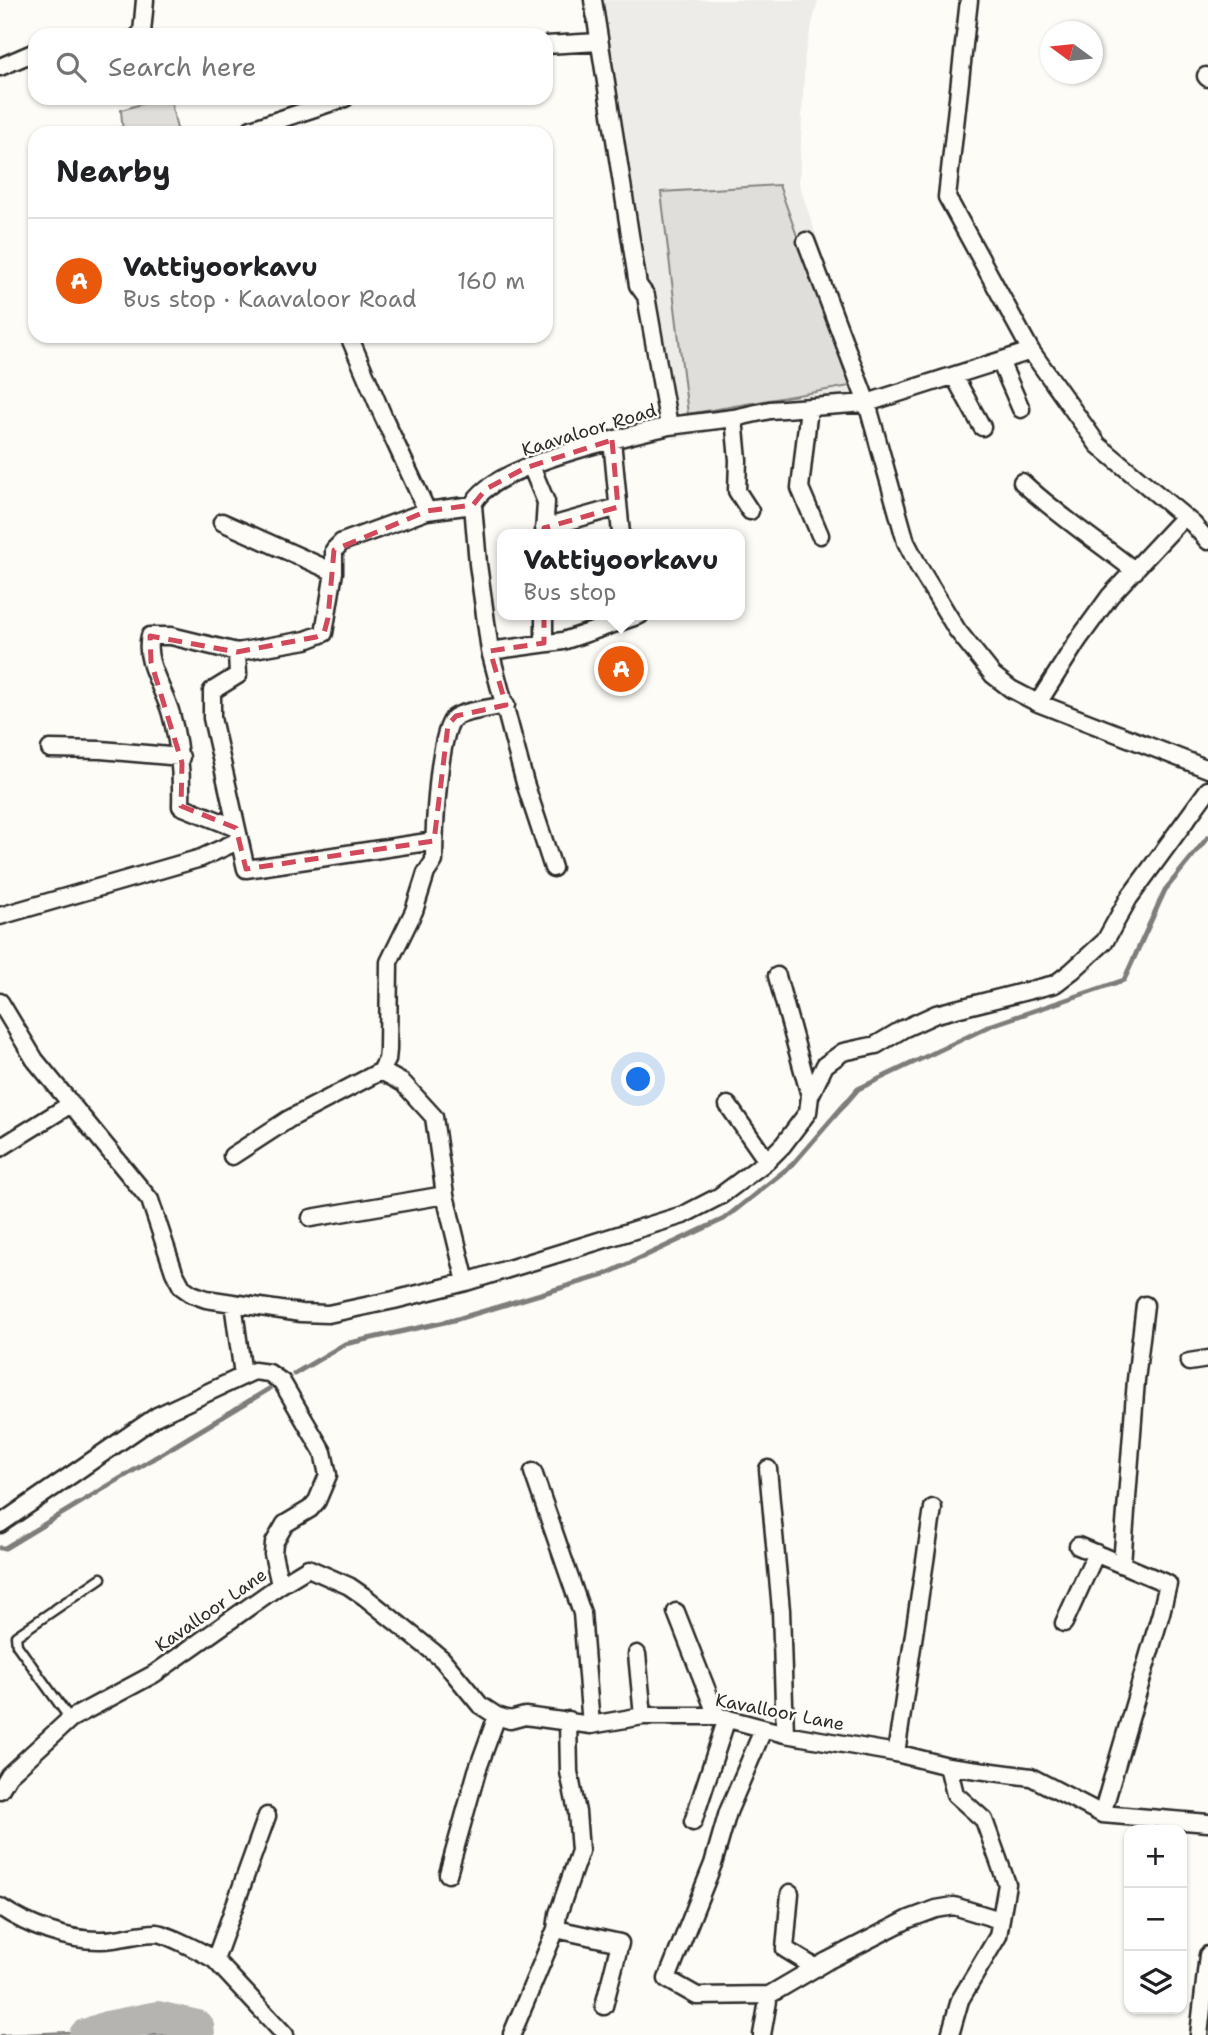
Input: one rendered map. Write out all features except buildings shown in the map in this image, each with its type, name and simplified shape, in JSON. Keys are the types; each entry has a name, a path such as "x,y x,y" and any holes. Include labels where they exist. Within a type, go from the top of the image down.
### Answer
{"street":[{"path":"142,28 145,0"},
{"name":"Kaavaloor Road","path":"472,505 476,497 486,489 531,466 573,451 669,426 646,296 638,285 593,0"},
{"path":"969,0 947,197 1031,351 1098,445 1193,524 1208,541"},
{"path":"553,45 599,42"},
{"path":"0,67 28,55"},
{"path":"260,126 324,105"},
{"path":"806,241 867,403 906,542 957,630 993,675 1012,689 1038,703 1208,769"},
{"path":"352,343 427,511"},
{"path":"669,426 734,418 770,410 867,403 1031,351"},
{"path":"1000,360 1021,409"},
{"path":"954,376 982,427"},
{"path":"809,407 800,488 821,535"},
{"path":"734,418 738,460 737,492 750,511"},
{"path":"612,440 620,529"},
{"path":"531,466 546,502 544,529"},
{"path":"1023,482 1048,506 1087,532 1135,571"},
{"path":"237,834 181,806 181,757 171,713 152,662 150,636 171,636 237,652 306,640 324,633 334,572 334,550 342,542 427,511 472,505 490,651 524,783 553,868"},
{"path":"550,529 618,507"},
{"path":"1038,703 1078,639 1110,596 1183,518"},
{"path":"222,522 334,572"},
{"path":"544,620 544,643"},
{"path":"490,651 563,641 625,620"},
{"path":"237,652 238,675 212,691 212,718 246,869 434,841"},
{"path":"232,1156 289,1119 381,1071 387,1060 388,1050 389,962 414,911 426,873 434,861 442,749 448,725 456,716 506,705"},
{"path":"50,749 101,750 181,757"},
{"path":"0,1002 35,1060 150,1200 174,1272 182,1287 206,1299 300,1313 328,1314 466,1282 682,1215 720,1196 767,1161 783,1145 807,1112 810,1096 825,1065 843,1052 876,1045 936,1014 1055,984 1072,971 1105,941 1129,898 1208,790"},
{"path":"0,916 201,858 237,834"},
{"path":"777,976 810,1096"},
{"path":"381,1071 403,1083 434,1117 445,1195 466,1282"},
{"path":"0,1147 71,1104"},
{"path":"728,1105 767,1161"},
{"path":"311,1218 445,1195"},
{"path":"233,1303 243,1375"},
{"path":"1122,1564 1136,1380 1145,1305"},
{"path":"1189,1363 1208,1359"},
{"path":"0,1524 157,1416 217,1390 243,1375 261,1371 282,1382 323,1452 328,1475 317,1501 310,1510 285,1524 274,1543 280,1585"},
{"path":"768,1469 781,1610 785,1734"},
{"path":"533,1472 582,1613 592,1725"},
{"path":"896,1753 933,1508"},
{"path":"1078,1545 1168,1584 1102,1814"},
{"path":"1064,1623 1096,1553"},
{"name":"Kavalloor Lane","path":"0,1790 9,1775 70,1719 154,1674 308,1568 349,1586 442,1659 480,1705 497,1716 510,1720 525,1716 592,1725 643,1716 722,1717 763,1730 896,1753 948,1766 1031,1777 1102,1814 1208,1823"},
{"path":"676,1612 722,1717 693,1822"},
{"path":"637,1654 643,1716"},
{"path":"447,1874 477,1771 497,1716"},
{"path":"512,2034 556,1929 558,1914 580,1850 577,1812 569,1772 568,1720"},
{"path":"763,1730 728,1812 713,1864 667,1979 696,1996 769,1995 909,1919 936,1909 954,1906 1000,1920"},
{"path":"948,1766 955,1794 984,1820 1007,1884 998,1936 960,2000 950,2035"},
{"path":"215,1960 267,1816"},
{"path":"790,1893 785,1949 816,1968"},
{"path":"0,1908 58,1934 101,1941 158,1933 215,1960 285,2035"},
{"path":"556,1929 620,1943 604,2007"},
{"path":"1199,2035 1208,1955"},
{"path":"762,2035 769,1995"}],"lane":[{"path":"70,1719 17,1645 16,1636 101,1578"}],"highlighted area":[{"path":"612,440 618,507 544,528 544,643 490,651 506,705 456,716 448,725 434,841 246,869 236,828 181,806 182,763 151,662 150,636 237,652 316,637 324,633 328,618 334,550 427,511 473,505 486,489 525,468"}],"shaded area":[{"path":"604,0 818,0 805,54 799,184 871,401 674,439"},
{"path":"138,105 172,105 176,126 122,126 121,110"},
{"path":"779,185 850,386 688,414 661,192"},
{"path":"198,2026 199,2035 0,2035"}],"waterway":[{"path":"294,1374 345,1344 454,1320 604,1275 724,1219 793,1164 858,1089 992,1025 1124,980 1165,890 1208,837"},
{"path":"0,1548 5,1548 269,1389"},
{"path":"85,2035 107,2027 158,2017 198,2026 199,2035"}],"place":[{"name":"Vattiyoorkavu","path":"621,669"}]}
